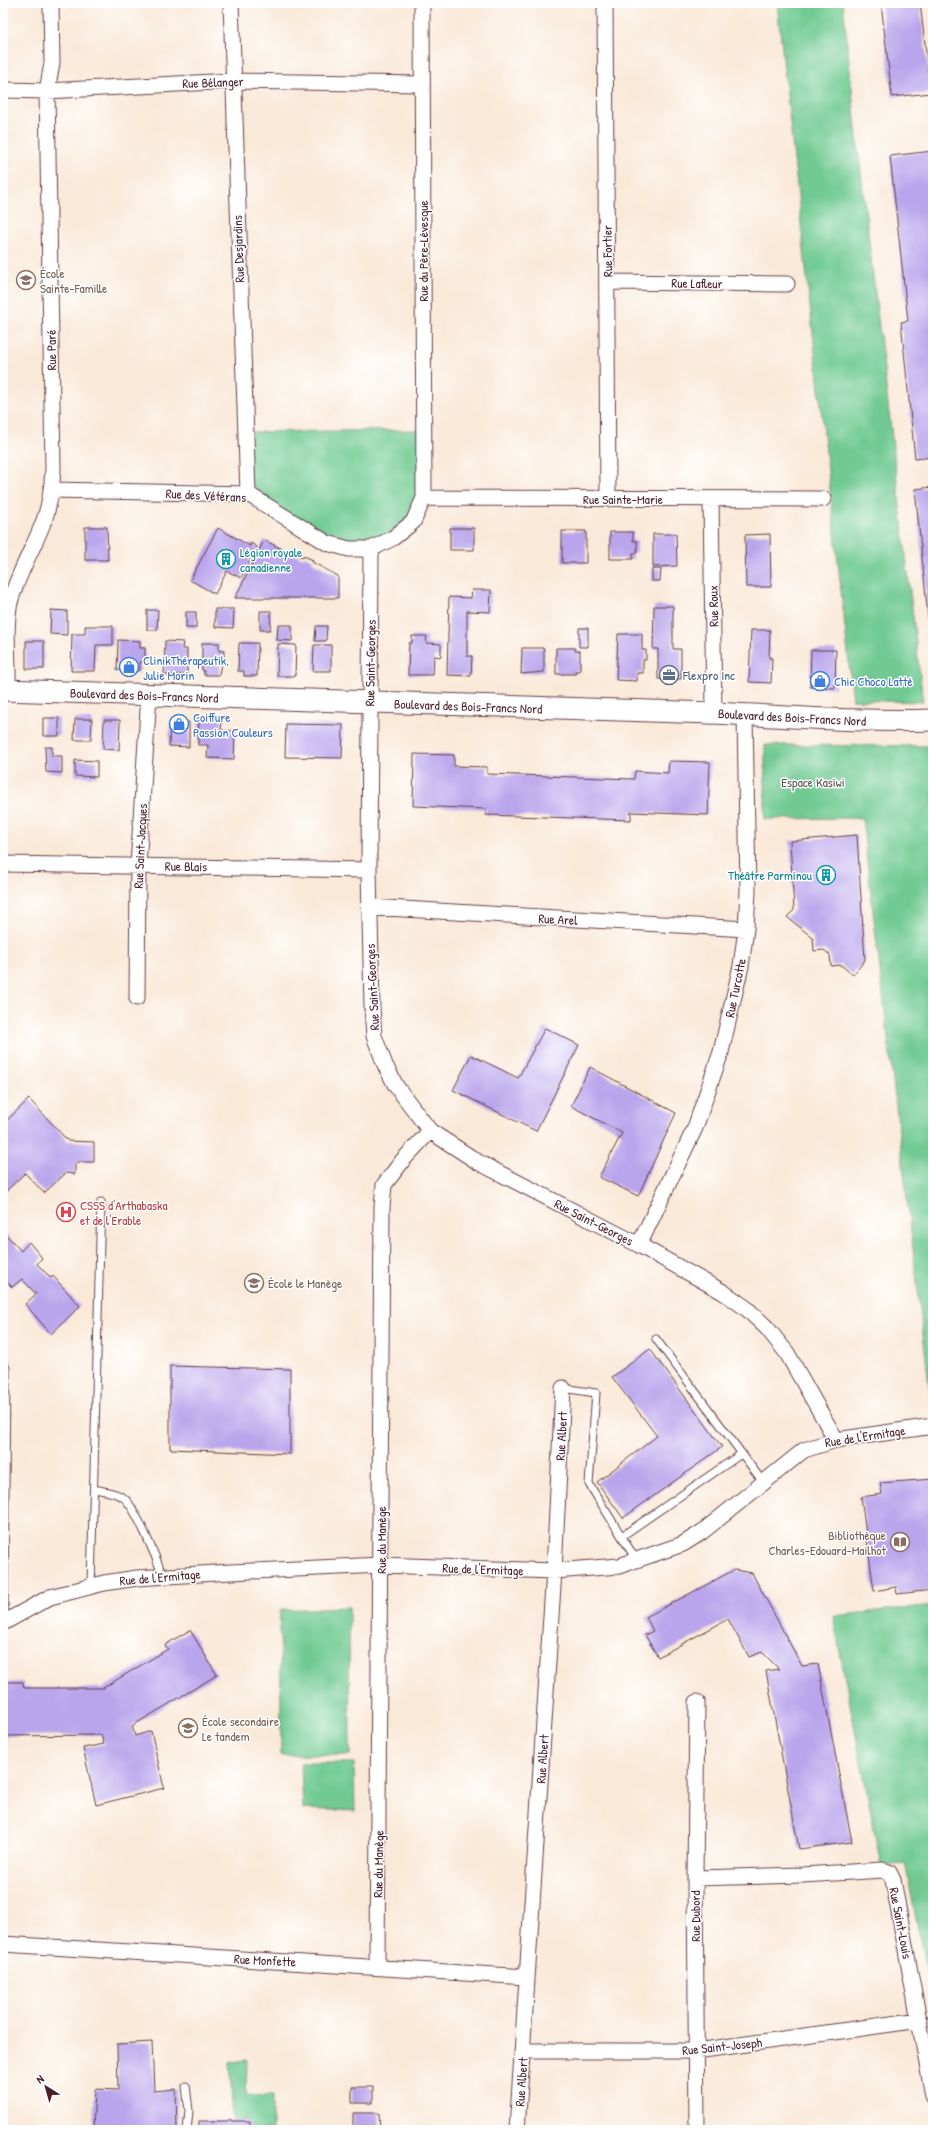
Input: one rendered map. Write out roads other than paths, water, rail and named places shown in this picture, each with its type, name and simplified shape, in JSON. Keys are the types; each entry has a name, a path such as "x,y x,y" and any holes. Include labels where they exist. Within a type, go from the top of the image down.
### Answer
{"street":[{"name":"Rue Paré","path":"6,690 10,600 20,573 43,522 51,490 53,469 47,91 52,63 51,3"},
{"name":"Rue Desjardins","path":"231,3 232,81 248,494"},
{"name":"Rue du Père-Lévesque","path":"422,3 424,498"},
{"name":"Rue Fortier","path":"605,3 608,282 608,499"},
{"name":"Rue Bélanger","path":"3,90 47,91 232,81 422,84"},
{"name":"Rue Lafleur","path":"608,282 786,284"},
{"name":"Rue des Vétérans","path":"51,490 248,494 327,543 349,549 371,549"},
{"name":"Rue Sainte-Marie","path":"424,498 711,500 823,499"},
{"path":"371,549 393,538 413,522 424,498"},
{"name":"Rue Roux","path":"711,500 714,713"},
{"name":"Rue Saint-Georges","path":"371,549 368,870 374,1036 385,1064 396,1086 430,1131 478,1162 639,1245 723,1292 767,1328 795,1365 836,1440"},
{"name":"Boulevard des Bois-Francs Nord","path":"6,690 149,694 369,704 714,713 886,721 933,720"},
{"name":"Rue Saint-Jacques","path":"137,998 138,866 149,694"},
{"name":"Rue Turcotte","path":"639,1245 689,1141 721,1052 741,966 746,929 749,861 745,715"},
{"name":"Rue Blais","path":"3,864 368,870"},
{"name":"Rue Arel","path":"369,907 746,929"},
{"name":"Rue du Manège","path":"377,1966 381,1565 382,1215 384,1186 403,1160 430,1131"},
{"name":"Rue Albert","path":"517,2130 554,1571 563,1388"},
{"name":"Rue de l'Ermitage","path":"4,1622 50,1597 117,1581 163,1576 381,1565 554,1571 620,1566 683,1544 702,1532 804,1450 836,1440 933,1426"},
{"name":"Rue Dubord","path":"697,1702 695,1878 697,2130"},
{"name":"Rue Saint-Louis","path":"695,1878 803,1875 883,1870 889,1872 893,1880 933,2096"},
{"name":"Rue Monfette","path":"3,1944 527,1976"},
{"name":"Rue Saint-Joseph","path":"523,2052 696,2051 920,2020"}],"lane":[{"path":"91,1587 101,1202"},
{"path":"656,1339 763,1482"},
{"path":"3,1362 6,1368 4,1622"},
{"path":"563,1388 596,1394 589,1484 637,1560"},
{"path":"622,1536 741,1454"},
{"path":"94,1489 116,1494 125,1499 154,1552 163,1576"},
{"path":"186,2086 189,2110 187,2130"}],"place":[{"name":"École Sainte-Famille","path":"26,280"},
{"name":"Légion royale canadienne","path":"226,559"},
{"name":"ClinikThérapeutik, Julie Morin","path":"129,667"},
{"name":"Flexpro Inc","path":"669,675"},
{"name":"Chic Choco Latté","path":"820,681"},
{"name":"Coiffure Passion Couleurs","path":"179,724"},
{"name":"Théâtre Parminou","path":"826,875"},
{"name":"CSSS d'Arthabaska et de l'Erable","path":"66,1212"},
{"name":"École le Manège","path":"254,1283"},
{"name":"Bibliothèque Charles-Edouard-Mailhot","path":"900,1542"},
{"name":"École secondaire Le tandem","path":"188,1728"}],"park label":[{"name":"Espace Kasiwi","path":"813,782"}]}
